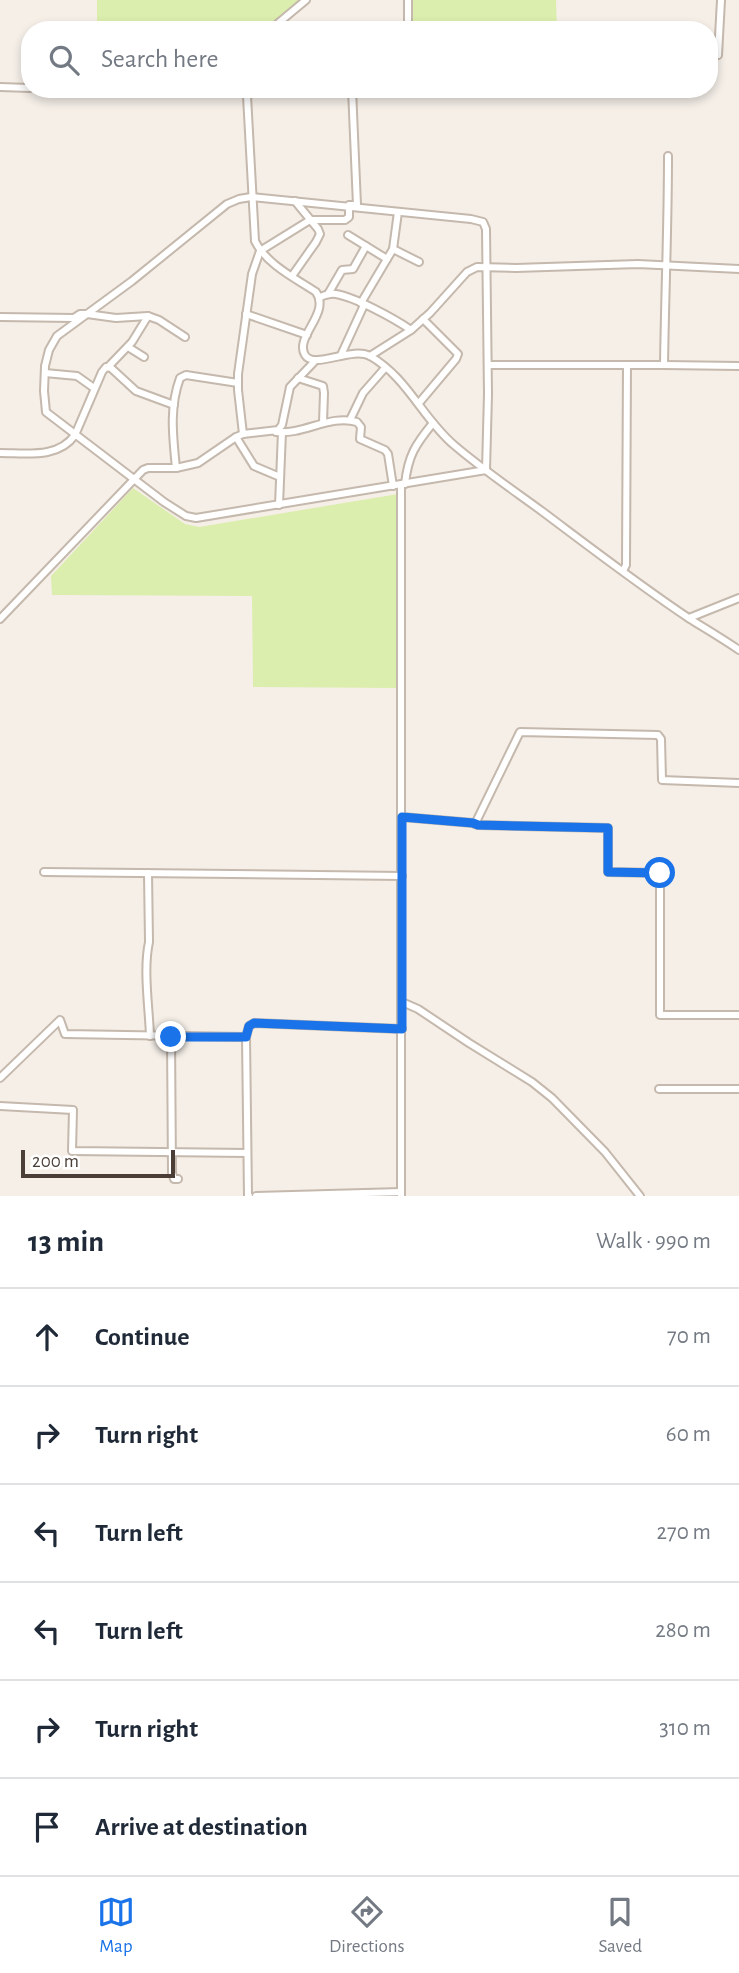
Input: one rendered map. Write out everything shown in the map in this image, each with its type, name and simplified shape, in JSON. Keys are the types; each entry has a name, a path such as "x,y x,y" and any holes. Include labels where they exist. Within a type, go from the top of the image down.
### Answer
{"street":[{"path":"281,21 306,0"},
{"path":"408,0 408,21"},
{"path":"718,55 721,0"},
{"path":"0,87 21,88"},
{"path":"247,98 254,239 272,262 320,296 321,305 304,342 303,353 314,362"},
{"path":"349,207 357,205 352,98"},
{"path":"664,365 667,156"},
{"path":"251,197 295,201 484,222 488,365 486,470 196,518 178,512 46,412 44,400 47,357 52,343 66,329 132,281 227,204 239,199 251,197"},
{"path":"292,276 320,232 295,201"},
{"path":"280,477 254,466 245,455 240,436 238,383 252,274 260,250 310,220 347,220 349,207"},
{"path":"341,355 363,304 393,249 398,212"},
{"path":"348,235 387,259"},
{"path":"328,294 340,272 353,269 366,246"},
{"path":"393,249 419,262"},
{"path":"370,356 411,330 471,269 667,265 739,269"},
{"path":"320,296 340,294 411,330"},
{"path":"0,317 74,318 80,314 148,316 185,337"},
{"path":"246,314 307,335"},
{"path":"0,453 48,453 70,442 102,372 128,347 148,316"},
{"path":"419,403 458,354 423,319"},
{"path":"128,347 145,357"},
{"path":"279,505 278,432 282,425 287,394 314,362 359,352 370,356 393,374 453,445 623,571 739,650"},
{"path":"488,365 739,366"},
{"path":"623,571 626,565 627,365"},
{"path":"108,367 136,391 174,405"},
{"path":"349,420 363,393 385,368"},
{"path":"45,373 72,374 94,388"},
{"path":"176,468 172,434 178,381 184,375 238,383"},
{"path":"298,378 323,386 323,423"},
{"path":"0,619 145,469 176,468 198,463 240,436 298,431 323,423 349,420 360,424 360,439 387,452 393,486"},
{"path":"256,1196 401,1194 403,484 412,452 433,423"},
{"path":"690,618 739,598"},
{"path":"728,642 739,639"},
{"path":"475,824 520,732 658,735 661,739 662,780 739,783"},
{"path":"402,817 475,824 608,828 608,872 660,873 660,1015 739,1015"},
{"path":"44,872 402,876"},
{"path":"148,873 150,1036"},
{"path":"402,1003 418,1009 532,1082 552,1098 605,1152 640,1196"},
{"path":"0,1078 59,1020 65,1034 246,1037"},
{"path":"248,1196 246,1037 249,1026 254,1023 402,1029"},
{"path":"171,1037 172,1173 174,1179 178,1179"},
{"path":"659,1089 739,1089"},
{"path":"0,1106 73,1110 72,1151 247,1153"}],"green space":[{"path":"97,0 303,0 276,21 97,21"},
{"path":"411,0 556,0 557,21 411,21"},
{"path":"133,488 185,524 199,527 398,494 399,688 253,687 252,596 52,595 51,576"}],"route":[{"path":"171,1037 246,1037 249,1026 254,1023 402,1029 402,817 478,825 608,828 608,872 660,873"}]}
